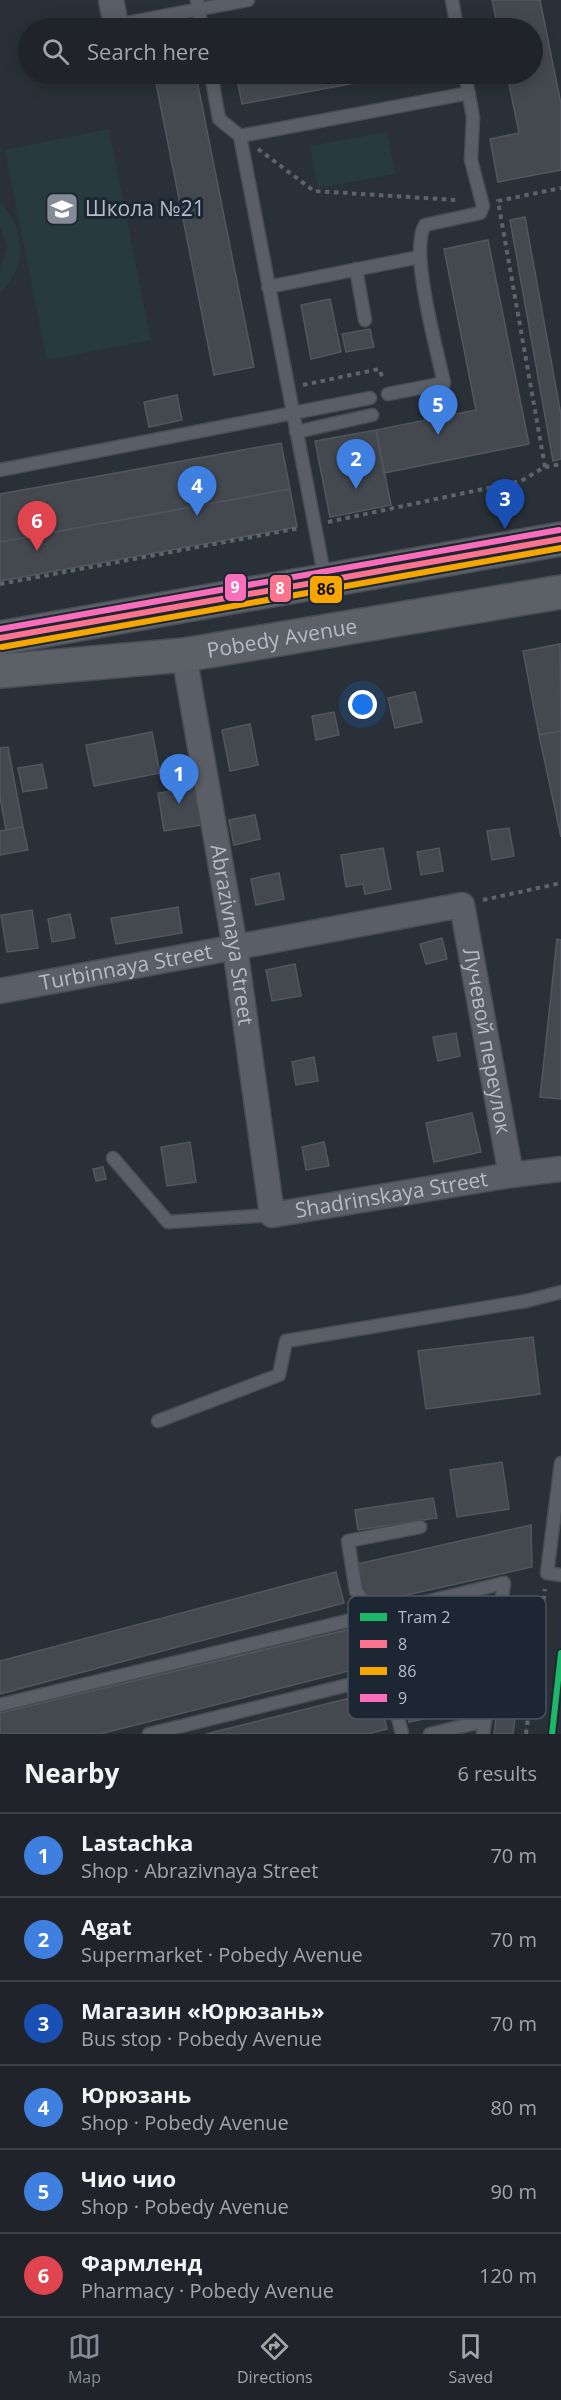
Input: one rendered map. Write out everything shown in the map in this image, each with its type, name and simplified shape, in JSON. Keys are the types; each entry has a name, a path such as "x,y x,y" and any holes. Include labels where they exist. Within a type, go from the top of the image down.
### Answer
{"main road":[{"path":"0,638 325,583 561,539"},
{"name":"Pobedy Avenue","path":"0,671 184,655 561,592"}],"street":[{"path":"111,0 115,18"},
{"name":"Abrazivnaya Street","path":"184,655 235,947 272,1215"},
{"name":"Turbinnaya Street","path":"0,991 462,905"},
{"name":"Лучевой переулок","path":"462,905 511,1175"},
{"name":"Shadrinskaya Street","path":"272,1215 511,1175 561,1169"}],"lane":[{"path":"145,18 198,5 248,0"},
{"path":"452,0 455,18"},
{"path":"213,84 219,119 240,136 325,583"},
{"path":"388,394 444,383 419,257 420,234 425,225 480,213 482,202 471,160 473,117 467,84"},
{"path":"240,136 469,93"},
{"path":"268,287 419,257"},
{"path":"356,269 364,320"},
{"path":"0,470 370,398"},
{"path":"296,432 372,415"},
{"path":"113,1158 168,1222 272,1215"},
{"path":"158,1420 279,1375 286,1341 526,1301 561,1292"},
{"path":"561,1463 547,1573 561,1575"},
{"path":"359,1596 356,1591 348,1541 420,1527"},
{"path":"446,1596 504,1582 502,1596"},
{"path":"0,1705 348,1620"},
{"path":"148,1734 348,1684"},
{"path":"398,1719 402,1734"},
{"path":"430,1734 484,1728"}],"path":[{"path":"240,136 314,191 482,202 561,189"},
{"path":"498,201 545,467"},
{"path":"288,388 379,369 388,394"},
{"path":"0,584 314,525 521,480 545,467 561,464"},
{"path":"462,905 561,882"},
{"path":"544,1596 547,1573"},
{"path":"526,1734 528,1719"}],"green space":[{"path":"109,129 151,340 47,360 5,150"},
{"path":"387,132 395,174 318,188 310,146"},
{"path":"0,203 9,213 15,225 20,248 15,272 0,293 0,273 7,247 0,225"}],"building":[{"path":"492,0 540,0 561,104 561,170 498,182 490,139 519,133 509,84 543,84 543,18 496,18"},
{"path":"156,84 198,84 254,367 214,375"},
{"path":"238,84 350,84 242,104"},
{"path":"525,217 561,415 561,459 553,461 510,220"},
{"path":"488,240 529,444 384,473 376,430 476,410 444,249"},
{"path":"330,299 341,352 311,359 301,305"},
{"path":"370,329 374,347 346,352 342,334"},
{"path":"177,395 182,420 149,427 144,402"},
{"path":"376,430 391,505 330,517 315,441"},
{"path":"281,443 290,489 0,542 0,494"},
{"path":"290,489 297,527 0,581 0,542"},
{"path":"560,644 561,731 539,735 523,651"},
{"path":"415,692 422,722 395,728 388,698"},
{"path":"334,712 339,735 316,740 312,716"},
{"path":"250,724 258,765 230,771 222,730"},
{"path":"561,731 561,837 539,735"},
{"path":"152,732 160,773 94,786 86,745"},
{"path":"8,747 23,827 6,830 0,797 0,748"},
{"path":"42,764 47,788 23,792 18,768"},
{"path":"195,787 202,825 164,831 158,793"},
{"path":"255,815 260,839 234,845 229,820"},
{"path":"23,827 28,850 0,855 0,831"},
{"path":"509,828 514,856 492,860 487,831"},
{"path":"383,848 391,889 365,894 363,884 346,887 341,855"},
{"path":"439,848 443,871 421,875 417,852"},
{"path":"279,873 284,899 256,905 251,879"},
{"path":"178,907 182,933 116,944 111,918"},
{"path":"32,910 38,948 7,952 1,915"},
{"path":"70,914 75,938 52,942 48,919"},
{"path":"442,938 447,959 426,964 420,944"},
{"path":"557,939 561,940 561,1099 540,1097"},
{"path":"295,964 301,996 272,1001 266,970"},
{"path":"456,1033 460,1056 438,1061 433,1037"},
{"path":"314,1057 318,1081 296,1085 292,1062"},
{"path":"472,1113 481,1152 434,1162 426,1123"},
{"path":"190,1142 196,1182 167,1186 161,1147"},
{"path":"324,1142 329,1166 306,1170 302,1147"},
{"path":"103,1167 106,1179 96,1181 93,1169"},
{"path":"533,1337 540,1394 426,1409 418,1351"},
{"path":"502,1462 509,1509 457,1517 450,1470"},
{"path":"433,1498 437,1518 358,1530 355,1510"},
{"path":"531,1525 532,1567 402,1596 364,1596 357,1564"},
{"path":"336,1572 344,1603 0,1694 0,1661"},
{"path":"348,1630 348,1671 100,1734 0,1734 0,1713"},
{"path":"348,1698 348,1719 385,1719 387,1729 368,1734 206,1734"},
{"path":"496,1719 515,1719 513,1734 494,1734"}],"tram line":[{"name":"2","path":"552,1734 561,1653"}],"transit line":[{"name":"9","path":"0,629 559,530"},
{"name":"8","path":"0,638 561,539"},
{"name":"86","path":"2,647 561,548"}],"place":[{"name":"Школа №21","path":"62,209"},
{"name":"Чио чио","path":"438,435"},
{"name":"Agat","path":"356,489"},
{"name":"Юрюзань","path":"197,516"},
{"name":"Магазин «Юрюзань»","path":"505,529"},
{"name":"Фармленд","path":"37,551"},
{"name":"Lastachka","path":"179,804"}]}
